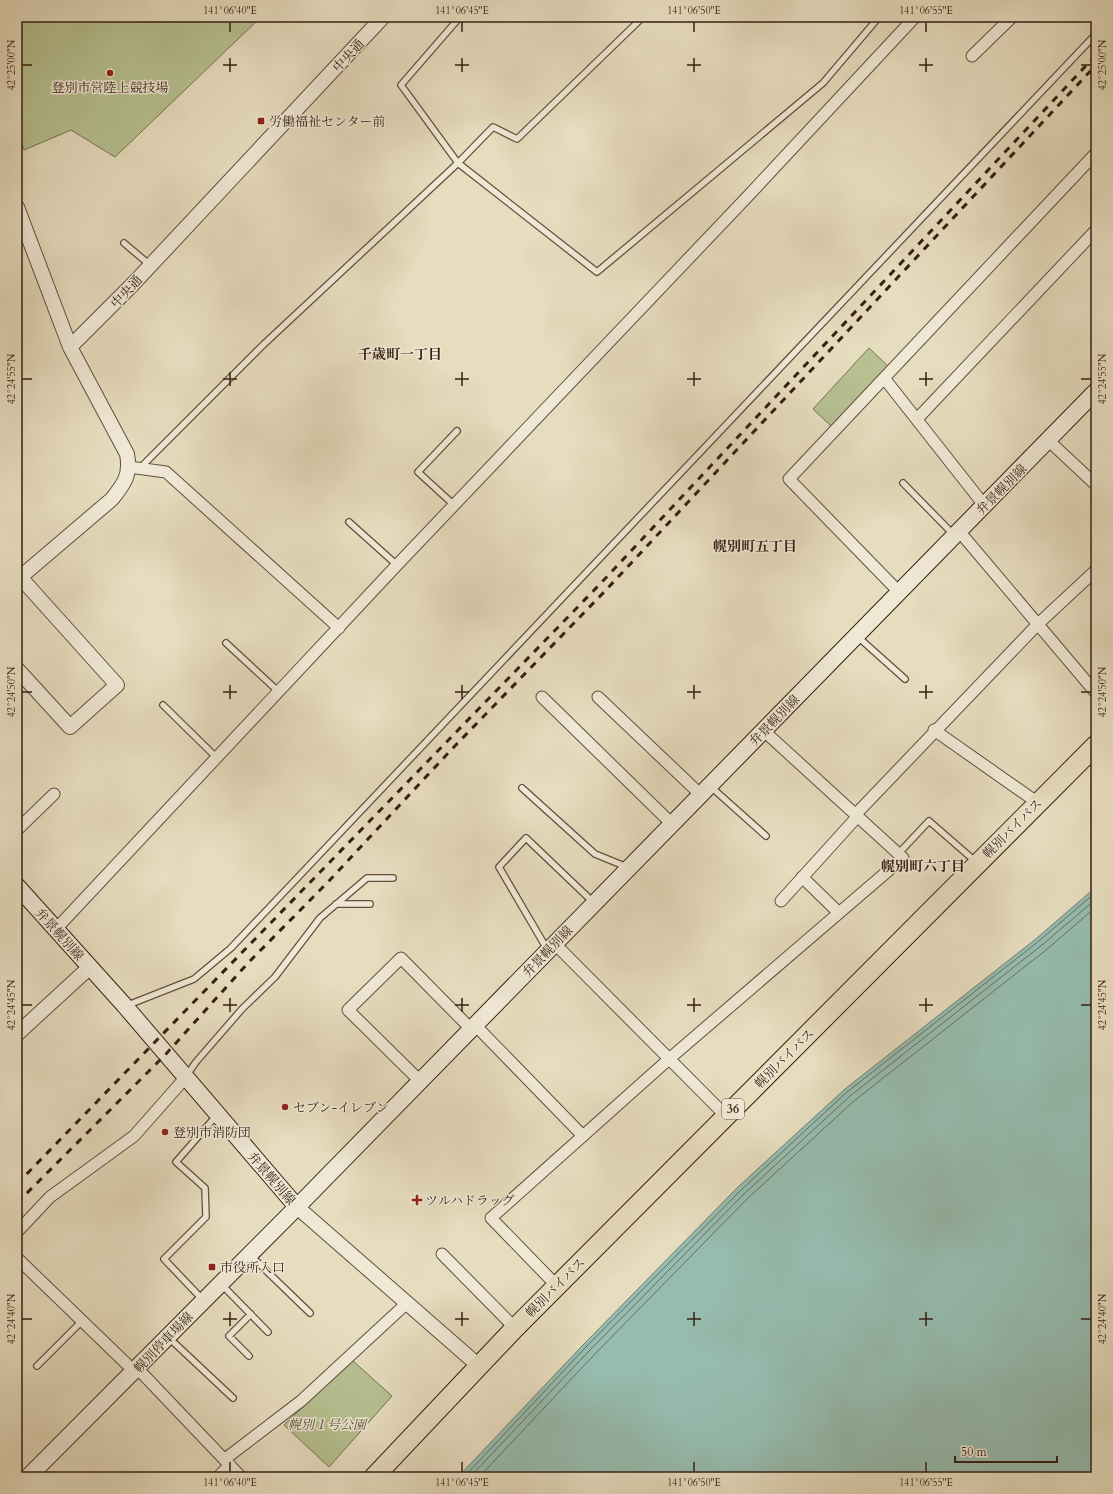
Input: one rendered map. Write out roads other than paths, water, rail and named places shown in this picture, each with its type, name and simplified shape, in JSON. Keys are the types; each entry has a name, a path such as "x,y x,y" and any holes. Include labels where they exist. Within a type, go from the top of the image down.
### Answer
{"highway":[{"name":"幌別バイパス","path":"374,1477 515,1328 1096,745"}],"main road":[{"name":"弁景幌別線","path":"17,886 126,1006 298,1207 1096,391"},
{"name":"幌別停車場線","path":"28,1477 203,1300 298,1207"}],"street":[{"name":"中央通","path":"70,347 94,325 384,17"},
{"path":"56,929 397,565 749,196 915,17"},
{"path":"972,56 1012,17"},
{"path":"899,592 789,479 1096,153"},
{"path":"17,207 70,347 135,467 166,472 339,628"},
{"path":"917,419 1096,230"},
{"path":"884,378 984,505"},
{"path":"1048,440 1096,485"},
{"path":"17,670 70,727 117,685 19,578 112,499 135,467"},
{"path":"956,533 1038,624 1096,693"},
{"path":"781,901 934,730 1038,624 1095,575"},
{"path":"598,697 705,790"},
{"path":"542,698 672,824"},
{"path":"934,730 1038,803"},
{"path":"557,1286 491,1218 669,1059 838,912 903,858 764,731"},
{"path":"17,830 54,794"},
{"path":"802,877 838,912"},
{"path":"552,947 726,1116"},
{"path":"420,1081 348,1010 402,958 582,1136"},
{"path":"17,1034 90,967"},
{"path":"17,1232 50,1197 134,1136 186,1077"},
{"path":"298,1207 479,1366"},
{"path":"442,1254 515,1328"},
{"path":"17,1258 135,1370 242,1477"},
{"path":"218,1477 228,1462 301,1401 407,1303"}],"lane":[{"path":"460,17 401,85 458,163 597,272 824,83 879,17"},
{"path":"135,467 458,163 493,127 517,139 643,17"},
{"path":"126,1006 194,979 231,948 1096,34"},
{"path":"124,243 151,265"},
{"path":"454,506 418,472 457,431"},
{"path":"902,483 956,533"},
{"path":"349,522 397,565"},
{"path":"856,636 905,679"},
{"path":"226,643 279,692"},
{"path":"163,705 217,758"},
{"path":"522,788 595,854 629,868"},
{"path":"705,790 766,836"},
{"path":"898,853 929,821 978,863"},
{"path":"552,947 499,867 526,838 594,903"},
{"path":"186,1077 196,1062 242,1009 275,977 320,918 367,878 393,878"},
{"path":"336,904 370,904"},
{"path":"203,1300 164,1259 206,1217 205,1188 176,1162 218,1114"},
{"path":"250,1254 310,1312"},
{"path":"220,1284 268,1332"},
{"path":"249,1356 229,1336 250,1314"},
{"path":"36,1366 82,1321"},
{"path":"168,1337 233,1398"}],"water":[{"path":"1096,887 1096,1477 458,1477 582,1346 738,1187 845,1089 1037,938"}],"railway":[{"path":"17,1184 601,583 1096,55"},
{"path":"17,1203 166,1054 248,963 328,882 451,750 606,590 1096,65"}],"place":[{"name":"登別市営陸上競技場","path":"110,73"},
{"name":"労働福祉センター前","path":"261,121"},
{"name":"セブン-イレブン","path":"285,1107"},
{"name":"登別市消防団","path":"165,1132"},
{"name":"ツルハドラッグ","path":"417,1200"},
{"name":"市役所入口","path":"212,1267"}],"district":[{"name":"千歳町一丁目","path":"400,354"},
{"name":"幌別町五丁目","path":"755,546"},
{"name":"幌別町六丁目","path":"923,866"}],"park label":[{"name":"幌別１号公園","path":"327,1424"}]}
